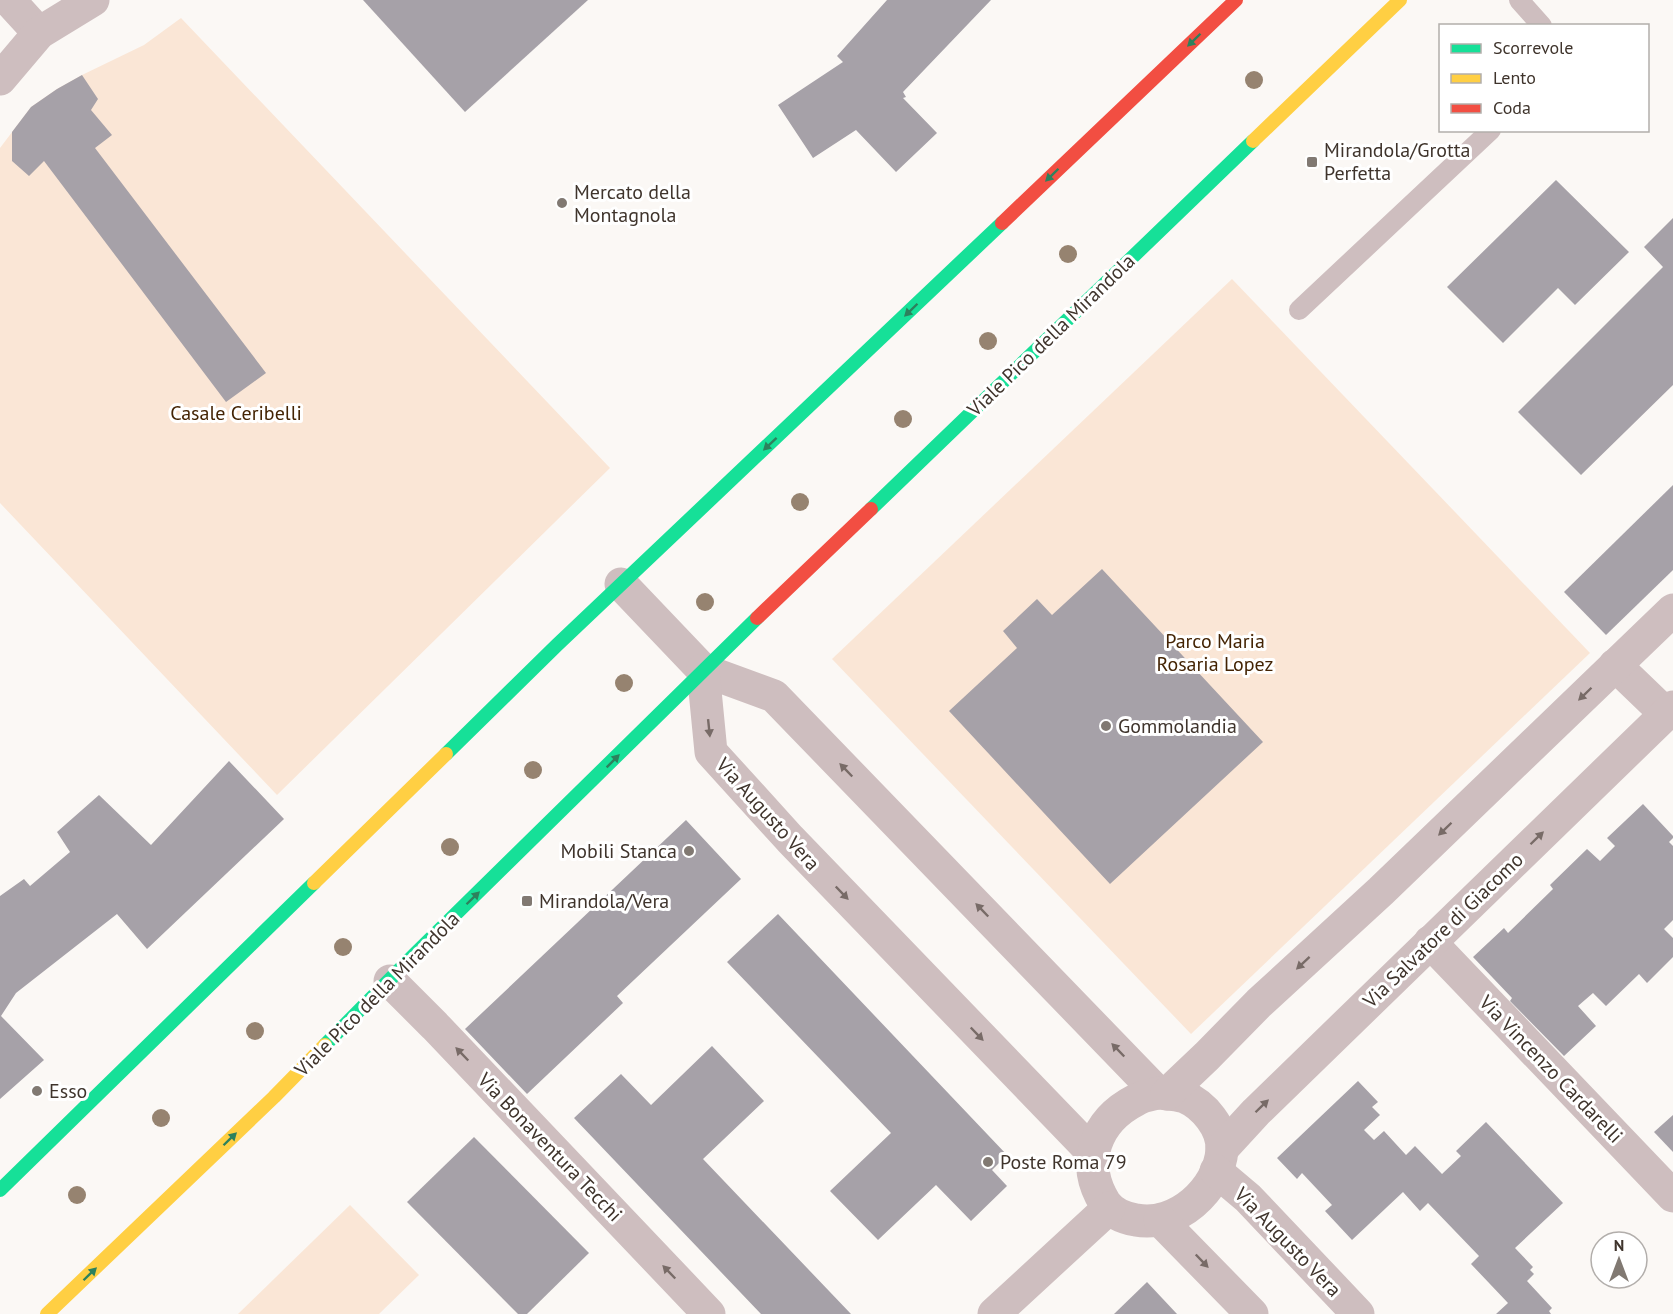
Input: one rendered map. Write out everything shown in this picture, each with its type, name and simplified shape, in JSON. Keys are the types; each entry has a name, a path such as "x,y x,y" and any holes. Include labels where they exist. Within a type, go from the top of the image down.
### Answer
{"street":[{"path":"9,0 39,33"},
{"path":"0,79 39,33 92,0"},
{"path":"0,1190 540,661 1236,0"},
{"name":"Viale Pico della Mirandola","path":"47,1314 274,1097 414,955 703,670 1400,0"},
{"path":"621,584 703,670 774,696 1162,1093"},
{"path":"1162,1093 1207,1056 1259,1003 1389,883 1673,610"},
{"name":"Via Salvatore di Giacomo","path":"1219,1160 1256,1112 1669,711 1615,665"},
{"name":"Via Augusto Vera","path":"703,670 711,752 790,839 1093,1153"},
{"name":"Via Vincenzo Cardarelli","path":"1430,942 1673,1196"},
{"name":"Via Bonaventura Tecchi","path":"390,981 709,1314"},
{"path":"1162,1093 1183,1096 1199,1104 1215,1125 1219,1160 1208,1186 1194,1203 1171,1217 1146,1222 1121,1216 1109,1208 1094,1179 1093,1153 1100,1133 1113,1116 1138,1098 1162,1093"},
{"name":"Via Augusto Vera","path":"1219,1160 1248,1198 1358,1314"},
{"path":"994,1314 1109,1208"},
{"path":"1160,1220 1252,1314"}],"lane":[{"path":"1519,0 1540,24"},
{"path":"1299,310 1489,132"}],"green space":[{"name":"Casale Ceribelli","path":"181,18 610,468 277,795 0,503 0,148 31,107 82,75 144,45"},
{"name":"Parco Maria Rosaria Lopez","path":"1232,279 1590,653 1191,1034 832,659"},
{"path":"350,1205 419,1275 379,1314 238,1314"}],"building":[{"path":"363,0 588,0 465,112"},
{"path":"887,0 991,0 903,92 906,97 903,98 937,133 896,172 856,130 813,158 778,105 843,62 837,56"},
{"path":"82,75 98,99 91,110 112,135 95,148 266,373 226,402 44,161 29,176 12,161 12,132 31,107"},
{"path":"1556,180 1629,252 1575,305 1558,288 1503,343 1447,287"},
{"path":"1673,218 1673,385 1581,475 1518,412 1663,267 1644,247"},
{"path":"1673,485 1673,570 1606,635 1564,592"},
{"name":"Gommolandia","path":"1102,569 1263,742 1110,884 949,711 1017,648 1003,631 1037,599 1052,615"},
{"path":"229,761 284,819 147,949 117,914 16,993 1,1016 44,1060 0,1099 0,896 24,879 30,886 70,852 57,832 99,795 151,845"},
{"path":"1643,804 1673,836 1669,842 1673,846 1673,920 1664,929 1673,938 1673,957 1647,983 1639,974 1606,1006 1593,993 1578,1006 1596,1026 1564,1056 1510,1001 1512,998 1473,957 1504,928 1508,933 1553,889 1550,885 1587,849 1600,861 1615,846 1607,838"},
{"path":"686,820 741,879 617,996 623,1003 527,1094 465,1029"},
{"path":"778,914 1007,1155 992,1170 1007,1186 971,1221 936,1185 878,1240 830,1191 891,1133 727,962"},
{"path":"712,1046 764,1101 703,1159 851,1314 761,1314 574,1118 621,1074 651,1105"},
{"path":"1358,1081 1378,1102 1372,1107 1380,1115 1364,1130 1374,1140 1384,1131 1406,1155 1415,1146 1442,1174 1461,1156 1456,1151 1486,1122 1563,1203 1515,1248 1533,1267 1530,1270 1534,1274 1527,1281 1552,1308 1549,1311 1551,1314 1496,1314 1508,1303 1471,1264 1479,1256 1428,1203 1420,1211 1403,1192 1352,1240 1325,1211 1332,1205 1302,1173 1297,1179 1277,1158"},
{"path":"1673,1115 1673,1152 1654,1132"},
{"path":"474,1137 589,1253 527,1314 518,1314 407,1202"},
{"path":"1147,1282 1177,1314 1114,1314"}],"traffic: fast":[{"path":"871,509 1253,141"},
{"path":"446,754 557,645 1002,223"},
{"path":"325,1045 757,618"},
{"path":"0,1190 314,883"}],"traffic: slow":[{"path":"1253,141 1400,0"},
{"path":"314,883 446,754"},
{"path":"47,1314 274,1097 325,1045"}],"traffic: jam":[{"path":"1002,223 1236,0"},
{"path":"757,618 871,509"}],"place":[{"name":"Mirandola/Grotta Perfetta","path":"1312,162"},
{"name":"Mercato della Montagnola","path":"562,203"},
{"name":"Gommolandia","path":"1106,726"},
{"name":"Mobili Stanca","path":"689,851"},
{"name":"Mirandola/Vera","path":"527,901"},
{"name":"Esso","path":"37,1091"},
{"name":"Poste Roma 79","path":"988,1162"}]}
